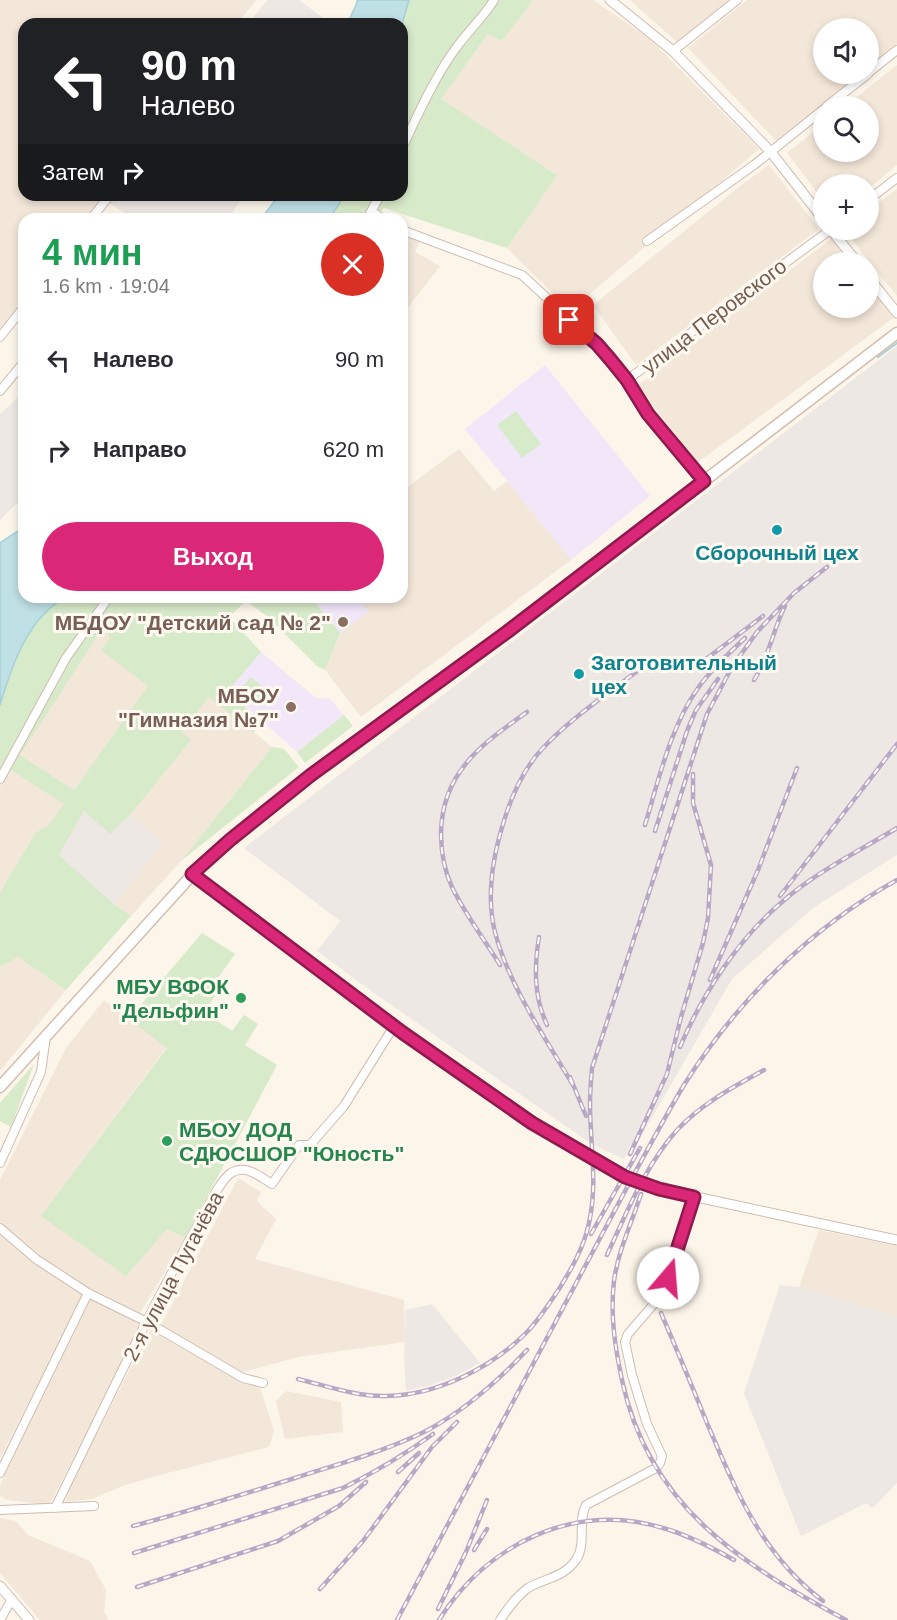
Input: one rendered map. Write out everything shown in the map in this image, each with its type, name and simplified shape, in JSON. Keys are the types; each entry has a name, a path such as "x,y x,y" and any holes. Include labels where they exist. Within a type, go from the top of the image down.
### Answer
{"main road":[{"path":"0,1088 192,874 230,840 311,775 507,632 897,333"}],"street":[{"path":"408,136 446,63 494,0"},
{"path":"610,0 673,51 770,151 813,206"},
{"path":"673,51 737,0"},
{"path":"879,64 897,50"},
{"path":"840,96 854,84"},
{"path":"648,242 754,165 813,117"},
{"path":"879,192 897,178"},
{"path":"96,213 105,201"},
{"path":"408,232 522,275 597,344 627,380 648,414 704,481"},
{"name":"улица Перовского","path":"627,380 816,240"},
{"path":"838,240 849,252"},
{"path":"879,291 897,313"},
{"path":"0,337 18,314"},
{"path":"0,391 18,369"},
{"path":"0,779 66,658 105,603"},
{"path":"192,874 465,1078 566,1145 635,1181 694,1197 897,1240"},
{"name":"2-я улица Пугачёва","path":"55,1508 147,1322 220,1186 230,1173 242,1169 254,1172 272,1184 298,1145 310,1145 344,1106 394,1026"},
{"path":"0,1163 41,1072 46,1036"},
{"path":"500,1620 513,1601 528,1588 557,1577 578,1558 582,1544 583,1511 586,1505 656,1468 660,1463 662,1456 648,1424 632,1375 625,1342 628,1334 659,1298 668,1278 694,1197"},
{"path":"0,1228 36,1259 88,1293 147,1322 243,1378 263,1383"},
{"path":"0,1473 88,1293"},
{"path":"0,1510 94,1506"},
{"path":"0,1586 29,1620"},
{"path":"0,1620 12,1599"}],"shaded area":[{"path":"0,0 256,0 242,18 18,18 18,201 100,201 90,213 18,213 18,312 0,337"},
{"path":"267,0 299,0 323,18 253,18"},
{"path":"533,0 593,0 649,38 759,149 570,311 507,248 556,174 440,100 488,34 502,41"},
{"path":"630,0 729,0 677,42"},
{"path":"747,0 897,0 897,44 879,59 879,18 813,18 813,84 848,84 833,96 813,96 813,112 776,141 688,48"},
{"path":"897,65 897,165 879,180 879,174 813,174 813,187 787,153 813,132 813,162 879,162 879,96 858,96 873,84 879,84 879,79"},
{"path":"769,165 813,221 813,233 636,365 593,305"},
{"path":"897,189 897,296 879,274 879,252 862,252 852,240 879,240 879,202"},
{"path":"110,201 240,201 232,213 125,213 109,203"},
{"path":"408,234 420,241 415,252 440,266 408,307"},
{"path":"832,240 841,252 814,252"},
{"path":"813,253 813,318 879,318 879,300 893,318 697,463 637,386"},
{"path":"897,346 897,855 813,908 732,979 635,1147 631,1145 624,1159 593,1145 317,951 340,921 244,848"},
{"path":"545,365 650,496 571,560 465,429"},
{"path":"18,398 18,502 0,520 0,414"},
{"path":"459,449 494,491 507,481 571,560 361,717 325,670 340,633 368,611 362,603 408,603 408,487"},
{"name":"МБДОУ \"Детский сад № 2\"","path":"316,603 363,603 369,611 340,633"},
{"path":"104,626 111,638 102,650 148,686 74,790 20,755 77,664"},
{"name":"МБОУ \"Гимназия №7\"","path":"261,652 316,698 330,699 344,715 297,752 228,691"},
{"path":"209,696 272,747 181,861 131,916 114,904 163,843 130,815 190,740 181,732"},
{"path":"11,770 65,803 48,826 36,832 0,892 0,786"},
{"path":"84,811 110,833 130,815 163,843 114,904 59,855"},
{"path":"18,957 66,990 0,1071 0,967"},
{"path":"104,1000 167,1047 41,1216 167,1229 185,1238 140,1313 79,1283 38,1256 0,1222 0,1180 66,1048"},
{"path":"238,1178 261,1192 257,1201 276,1219 255,1259 404,1300 405,1342 298,1357 243,1372 161,1325"},
{"path":"0,1230 31,1259 84,1295 0,1458"},
{"path":"819,1230 897,1246 897,1317 799,1287"},
{"path":"780,1285 799,1287 897,1317 897,1483 873,1508 866,1503 801,1536 744,1393"},
{"path":"91,1298 145,1323 49,1505 8,1500 0,1496 0,1485"},
{"path":"432,1304 480,1363 453,1377 406,1391 404,1355 406,1310"},
{"path":"150,1330 242,1383 260,1387 274,1431 269,1447 125,1485 92,1499 65,1502 71,1483"},
{"path":"286,1391 341,1402 343,1432 285,1439 276,1401"},
{"path":"0,1518 16,1521 28,1535 90,1561 106,1590 104,1612 109,1620 40,1620 0,1573"}],"green space":[{"path":"409,0 533,0 502,41 488,34 441,99 557,175 507,248 408,216 408,213 384,208 379,213 333,213 341,201 408,201 408,18 404,18"},
{"path":"516,411 541,444 522,458 497,425"},
{"path":"58,603 244,603 229,617 261,652 228,691 259,720 254,733 209,697 182,732 191,740 130,815 110,834 84,811 59,855 114,904 131,916 66,990 18,957 0,967 0,892 36,832 48,826 64,804 11,770 0,784 0,705 24,640 47,611","holes":["104,626 110,638 101,650 148,686 74,790 20,755"]},
{"path":"249,603 316,603 340,633 325,670 317,666 268,617"},
{"path":"251,677 274,697 266,706 243,686"},
{"path":"344,715 353,726 305,763 297,752"},
{"path":"272,747 284,749 299,767 181,861"},
{"name":"МБОУ ДОД СДЮСШОР \"Юность\"","path":"202,933 235,954 218,978 224,983 204,1012 232,1031 244,1015 258,1024 245,1045 277,1065 185,1238 167,1229 126,1276 41,1216 167,1048 129,1019"},
{"path":"34,1064 11,1127 0,1121 0,1103"}],"water":[{"path":"357,0 409,0 404,18 350,18"},
{"path":"274,201 341,201 333,213 266,213"},
{"path":"18,531 18,603 57,603 41,617 23,644 0,705 0,543"}],"waterway":[{"path":"878,357 897,343"}],"railway":[{"path":"298,1379 342,1391 376,1396 425,1391 444,1385 480,1368 512,1346 535,1323 559,1289 581,1249 592,1208 590,1104 592,1068 707,714 732,667 757,632 794,593 827,567"},
{"path":"754,680 785,606"},
{"path":"706,659 763,616"},
{"path":"645,825 666,754 688,703 708,675 745,638"},
{"path":"573,1085 518,991 501,952 492,919 491,891 494,863 499,837 510,804 518,784 536,756 581,713 652,660"},
{"path":"655,831 687,731 696,710 718,679"},
{"path":"500,965 449,881 442,847 443,812 457,776 468,762 480,748 527,712"},
{"path":"780,896 897,744"},
{"path":"710,980 758,870 797,768"},
{"path":"630,1154 667,1074 708,918 711,865 693,803 693,774"},
{"path":"680,1047 710,988 736,950 766,917 809,881 897,828"},
{"path":"397,1620 632,1178 684,1085 727,1025 777,969 834,921 897,880"},
{"path":"539,937 536,982 547,1025"},
{"path":"607,1255 646,1174 677,1130 707,1104 764,1070"},
{"path":"570,1077 586,1116"},
{"path":"591,1234 640,1148"},
{"path":"641,1194 616,1270 613,1319 622,1380 635,1424 653,1463 677,1497 704,1526 770,1576 846,1620"},
{"path":"661,1313 740,1497 767,1542 783,1563 823,1601"},
{"path":"133,1526 393,1446 424,1432 466,1406 504,1374 527,1350"},
{"path":"320,1589 363,1541 432,1447 457,1422"},
{"path":"134,1553 343,1488 389,1463 433,1434"},
{"path":"398,1472 419,1453"},
{"path":"137,1587 278,1541 339,1506 366,1482"},
{"path":"438,1609 466,1552 487,1500"},
{"path":"439,1620 459,1593 482,1570 508,1550 536,1535 566,1525 597,1520 630,1521 681,1534 734,1560"},
{"path":"474,1550 487,1529"}],"place":[{"name":"Сборочный цех","path":"777,530"},
{"name":"МБДОУ \"Детский сад № 2\"","path":"343,622"},
{"name":"Заготовительный цех","path":"579,674"},
{"name":"МБОУ \"Гимназия №7\"","path":"291,707"},
{"name":"МБУ ВФОК \"Дельфин\"","path":"241,998"},
{"name":"МБОУ ДОД СДЮСШОР \"Юность\"","path":"167,1141"}],"route":[{"path":"569,320 597,344 610,359 627,380 648,414 704,481 507,632 311,775 230,840 192,874 465,1078 566,1145 625,1177 659,1189 694,1197 668,1278"}]}
